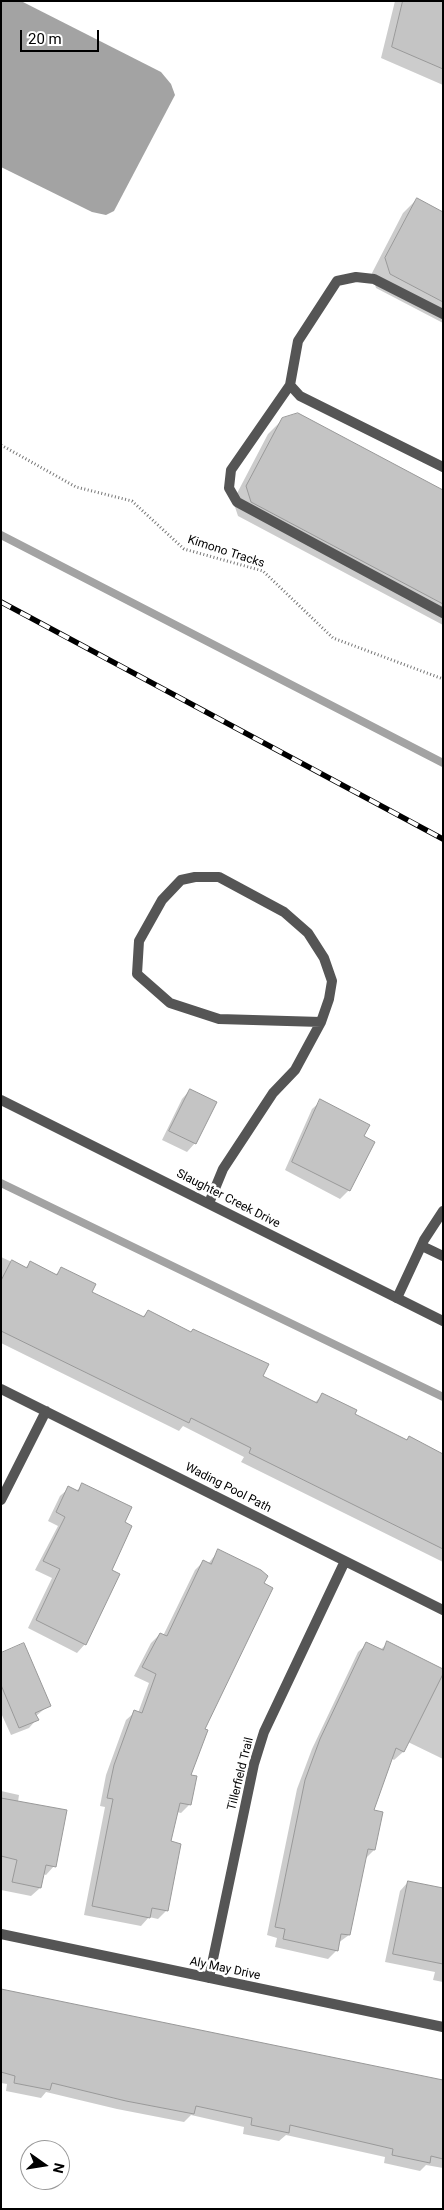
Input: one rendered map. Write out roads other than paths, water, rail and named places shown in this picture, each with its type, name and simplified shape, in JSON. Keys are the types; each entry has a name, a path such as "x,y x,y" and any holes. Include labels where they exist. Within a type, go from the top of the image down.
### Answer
{"street":[{"path":"443,314 374,279 356,277 337,281 298,342 290,385 231,470 229,488 238,502 443,613"},
{"path":"290,385 300,396 443,467"},
{"path":"209,1203 223,1169 273,1093 295,1070 321,1022 329,999 332,981 324,958 308,934 284,912 219,877 195,877 181,880 162,900 139,941 138,974 170,1003 219,1019 321,1022"},
{"name":"Slaughter Creek Drive","path":"1,1100 443,1321"},
{"path":"397,1298 422,1246 443,1211"},
{"path":"422,1246 443,1256"},
{"name":"Wading Pool Path","path":"1,1389 443,1610"},
{"path":"1,1500 46,1412"},
{"name":"Tillerfield Trail","path":"209,1978 254,1764 264,1732 346,1562"},
{"name":"Aly May Drive","path":"1,1934 443,2027"}],"waterway":[{"path":"1,535 443,763"},
{"path":"1,1183 443,1397"}],"railway":[{"path":"1,602 443,839"}]}
